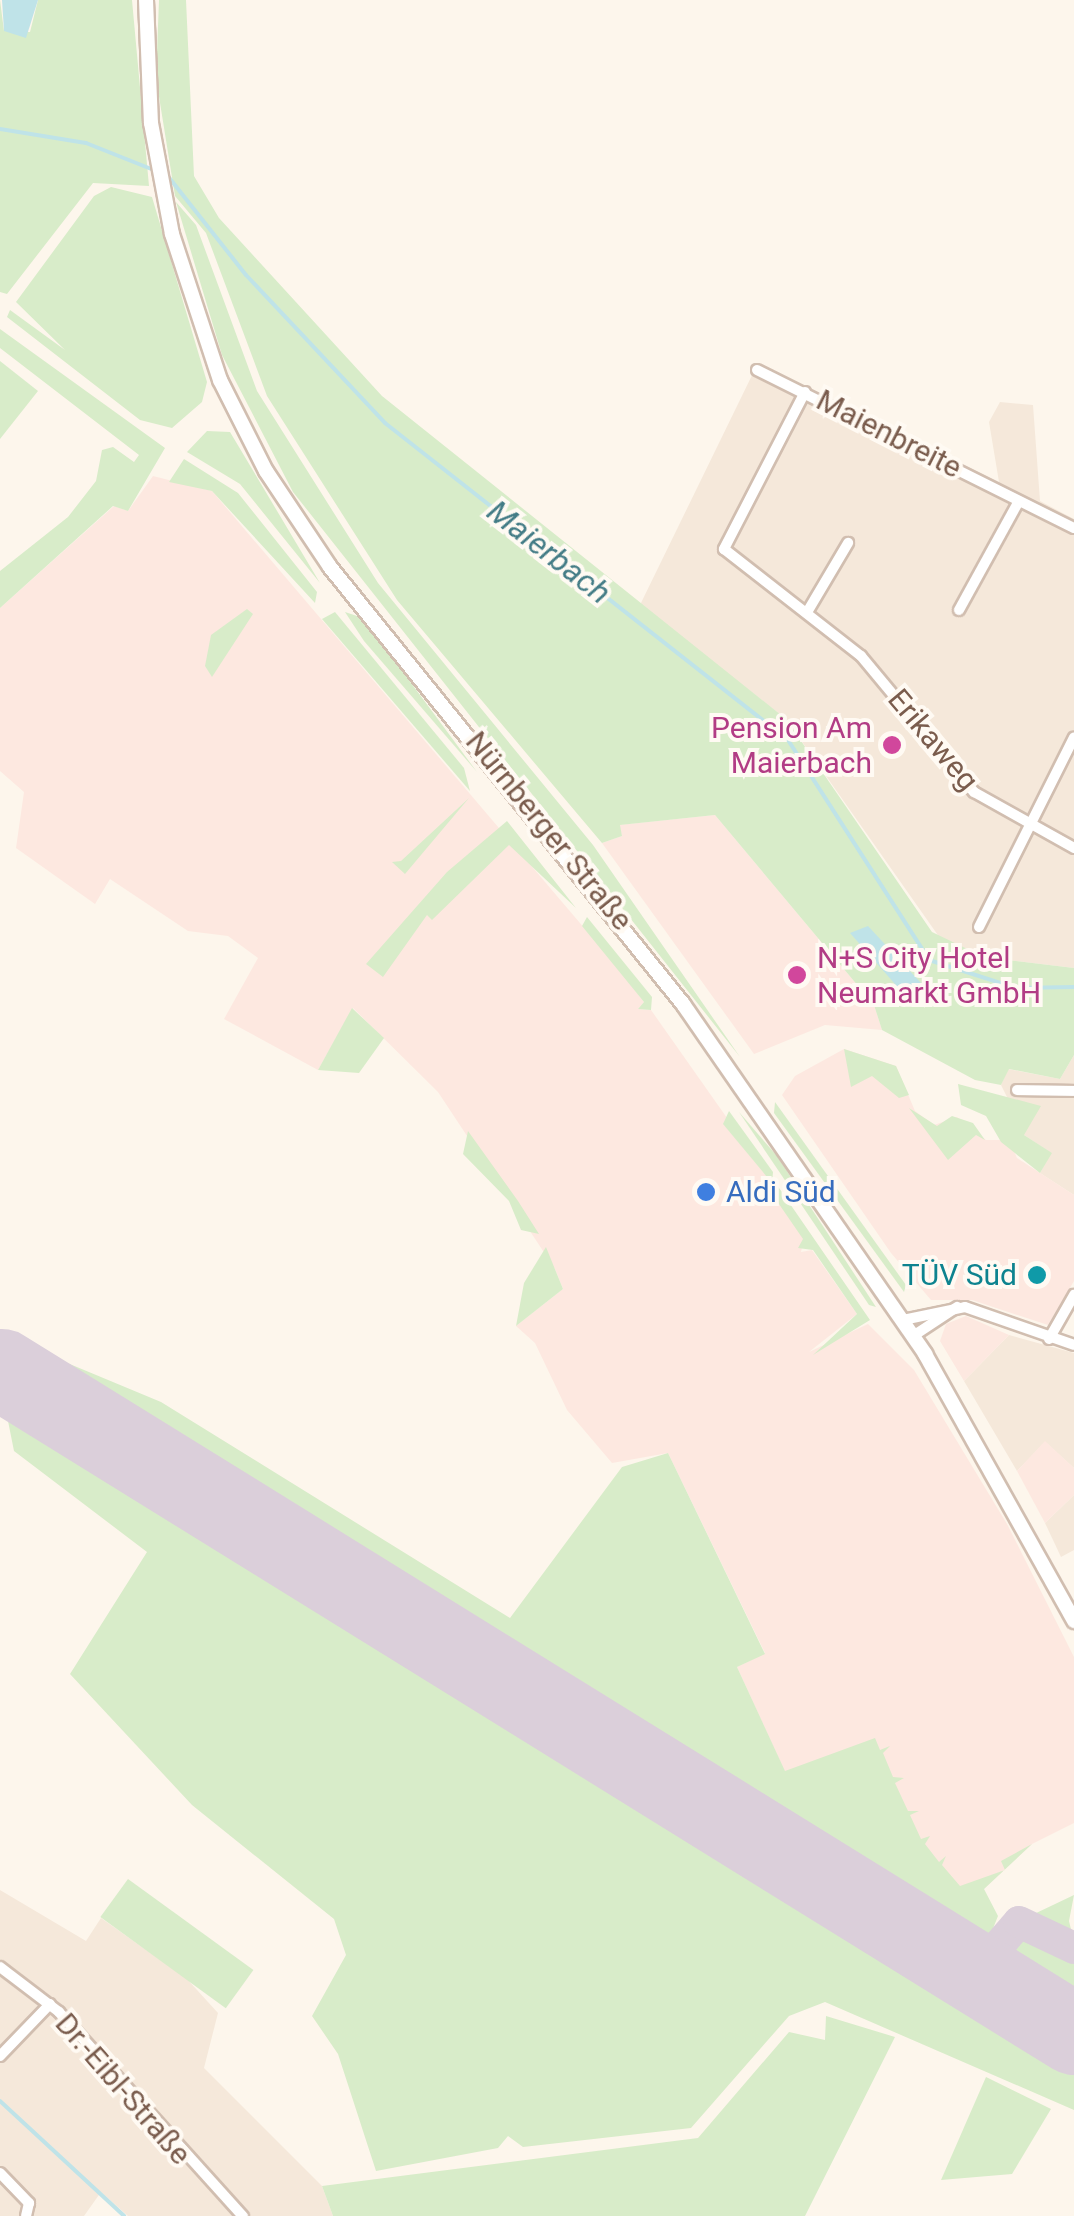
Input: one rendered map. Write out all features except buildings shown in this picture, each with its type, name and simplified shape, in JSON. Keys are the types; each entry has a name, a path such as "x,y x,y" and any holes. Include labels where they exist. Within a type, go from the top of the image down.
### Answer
{"main road":[{"name":"Nürnberger Straße","path":"146,0 154,148 164,202 220,380 286,505 626,926 914,1336 1074,1622"}],"street":[{"name":"Maienbreite","path":"757,370 1074,528"},
{"name":"Erikaweg","path":"804,392 724,546 808,609 876,672 974,792 1074,848"},
{"path":"959,610 1019,501"},
{"path":"808,609 848,542"},
{"path":"979,928 1074,737"},
{"path":"1016,1090 1074,1091"},
{"path":"1049,1340 1074,1296"},
{"path":"914,1336 958,1307"},
{"path":"903,1320 958,1307 1049,1340 1074,1345"},
{"name":"Dr.-Eibl-Straße","path":"0,1967 50,2004 243,2216"},
{"path":"0,2056 50,2004"},
{"path":"0,2173 28,2211"}],"shaded area":[{"path":"757,365 999,482 989,422 1000,402 1033,405 1040,501 1074,519 1074,968 984,957 942,941 786,719 640,605"},
{"path":"153,476 212,491 614,963 644,1002 638,1009 651,1010 775,1186 804,1240 801,1252 812,1250 857,1314 809,1352 868,1324 914,1370 1007,1524 1074,1657 1074,1823 1032,1844 972,1900 785,1772 737,1667 765,1653 668,1453 612,1463 567,1410 535,1343 516,1326 563,1289 555,1269 438,1092 353,1008 318,1070 224,1019 258,958 228,936 188,931 110,879 95,904 16,848 24,792 0,771 0,608 114,506 128,511"},
{"path":"715,815 874,1005 882,1030 825,1025 754,1054 602,843 622,836 619,825"},
{"path":"844,1049 896,1066 915,1111 934,1125 957,1117 986,1140 1009,1140 1017,1158 1074,1195 1074,1281 1048,1325 972,1300 931,1300 891,1253 782,1095 795,1076"},
{"path":"1074,1055 1074,1195 1040,1173 1051,1153 1024,1135 1025,1104 1010,1103 1001,1085 1008,1069 1060,1079"},
{"path":"966,1316 1009,1335 964,1381 940,1341 946,1324"},
{"path":"1009,1335 1074,1353 1074,1468 1045,1442 1017,1471 964,1381"},
{"path":"1045,1441 1074,1468 1074,1495 1045,1523 1017,1471"},
{"path":"1074,1495 1074,1550 1061,1557 1045,1523"},
{"path":"0,1890 86,1941 101,1918 187,1979 218,2013 204,2068 322,2186 333,2216 128,2216 101,2192 84,2216 0,2216"}],"green space":[{"path":"0,0 4,31 30,32 38,0 132,0 149,186 93,183 7,294 0,292"},
{"path":"159,0 186,0 194,176 219,218 382,396 786,719 932,932 984,957 1074,968 1074,1055 1060,1079 1009,1069 1001,1085 975,1080 882,1030 874,1005 715,815 620,825 622,836 602,843 397,600 267,396 206,233 175,196 156,78"},
{"path":"111,187 152,197 207,382 202,402 172,428 140,420 7,317 10,310 65,350 16,302 94,196"},
{"path":"176,202 196,225 257,391 378,583 593,845 740,1057 293,492 222,355"},
{"path":"0,329 165,448 128,511 113,506 0,608 0,571 68,517 96,481 102,450 113,447 134,462 139,455 0,348"},
{"path":"0,361 38,391 0,439"},
{"path":"207,431 230,432 320,583 240,484 187,452"},
{"path":"184,459 238,493 317,592 315,603 212,491 169,482"},
{"path":"247,609 253,614 212,677 205,666 211,635"},
{"path":"335,612 464,768 470,791 322,619"},
{"path":"345,612 363,618 477,772 364,641"},
{"path":"469,798 405,874 392,862 401,861"},
{"path":"507,821 576,908 509,845 432,920 427,915 383,977 366,964 447,872"},
{"path":"587,917 652,997 651,1010 638,1009 644,1002 582,926"},
{"path":"352,1008 384,1038 359,1073 318,1070"},
{"path":"844,1049 896,1066 909,1095 899,1098 872,1076 851,1087"},
{"path":"958,1084 1041,1106 1024,1135 1052,1153 1040,1173 1001,1142 986,1116 961,1105"},
{"path":"775,1102 906,1285 904,1292 774,1113"},
{"path":"909,1108 937,1126 952,1116 973,1123 985,1140 976,1135 948,1160"},
{"path":"729,1111 773,1172 772,1183 723,1124"},
{"path":"739,1112 777,1156 876,1307 869,1305"},
{"path":"468,1131 539,1234 521,1230 509,1201 463,1154"},
{"path":"777,1185 870,1320 813,1355 857,1314 813,1250 798,1248 803,1239 770,1191"},
{"path":"546,1247 563,1289 516,1326 524,1283"},
{"path":"0,1335 161,1402 510,1618 622,1467 668,1453 765,1654 737,1667 785,1771 875,1738 880,1750 890,1746 883,1753 893,1777 904,1778 895,1783 908,1811 919,1811 910,1815 921,1839 930,1836 925,1844 939,1862 946,1856 942,1865 960,1886 1004,1870 984,1889 998,1916 988,1941 975,1954 958,1951 0,1358"},
{"path":"0,1381 1074,2046 1074,2110 825,2002 789,2016 691,2128 523,2147 508,2136 498,2148 376,2171 338,2054 312,2016 346,1955 334,1919 192,1805 70,1674 147,1552 14,1451"},
{"path":"1032,1844 1005,1870 1001,1861"},
{"path":"128,1879 253,1970 226,2008 100,1917"},
{"path":"1074,1895 1069,1921 1074,1942 1032,1915"},
{"path":"1020,1930 1074,1953 1074,2024 991,1967 999,1944"},
{"path":"826,2016 895,2037 805,2216 333,2216 322,2186 698,2138 789,2032 825,2040"},
{"path":"986,2077 1051,2109 1012,2174 941,2180"}],"water":[{"path":"2,0 38,0 26,38 4,31"},
{"path":"868,926 921,983 909,1000 850,933"}],"waterway":[{"name":"Maierbach","path":"0,129 86,143 154,170"},
{"name":"Maierbach","path":"167,175 246,275 385,423 788,740 929,960 1016,988 1074,987"},
{"path":"0,2101 124,2216"}],"taxiway":[{"path":"975,1973 1019,1922 1074,1948"}],"runway":[{"path":"2,1370 1074,2034"}],"place":[{"name":"Pension Am Maierbach","path":"892,745"},
{"name":"N+S City Hotel Neumarkt GmbH","path":"797,975"},
{"name":"Aldi Süd","path":"706,1192"},
{"name":"TÜV Süd","path":"1037,1275"}]}
